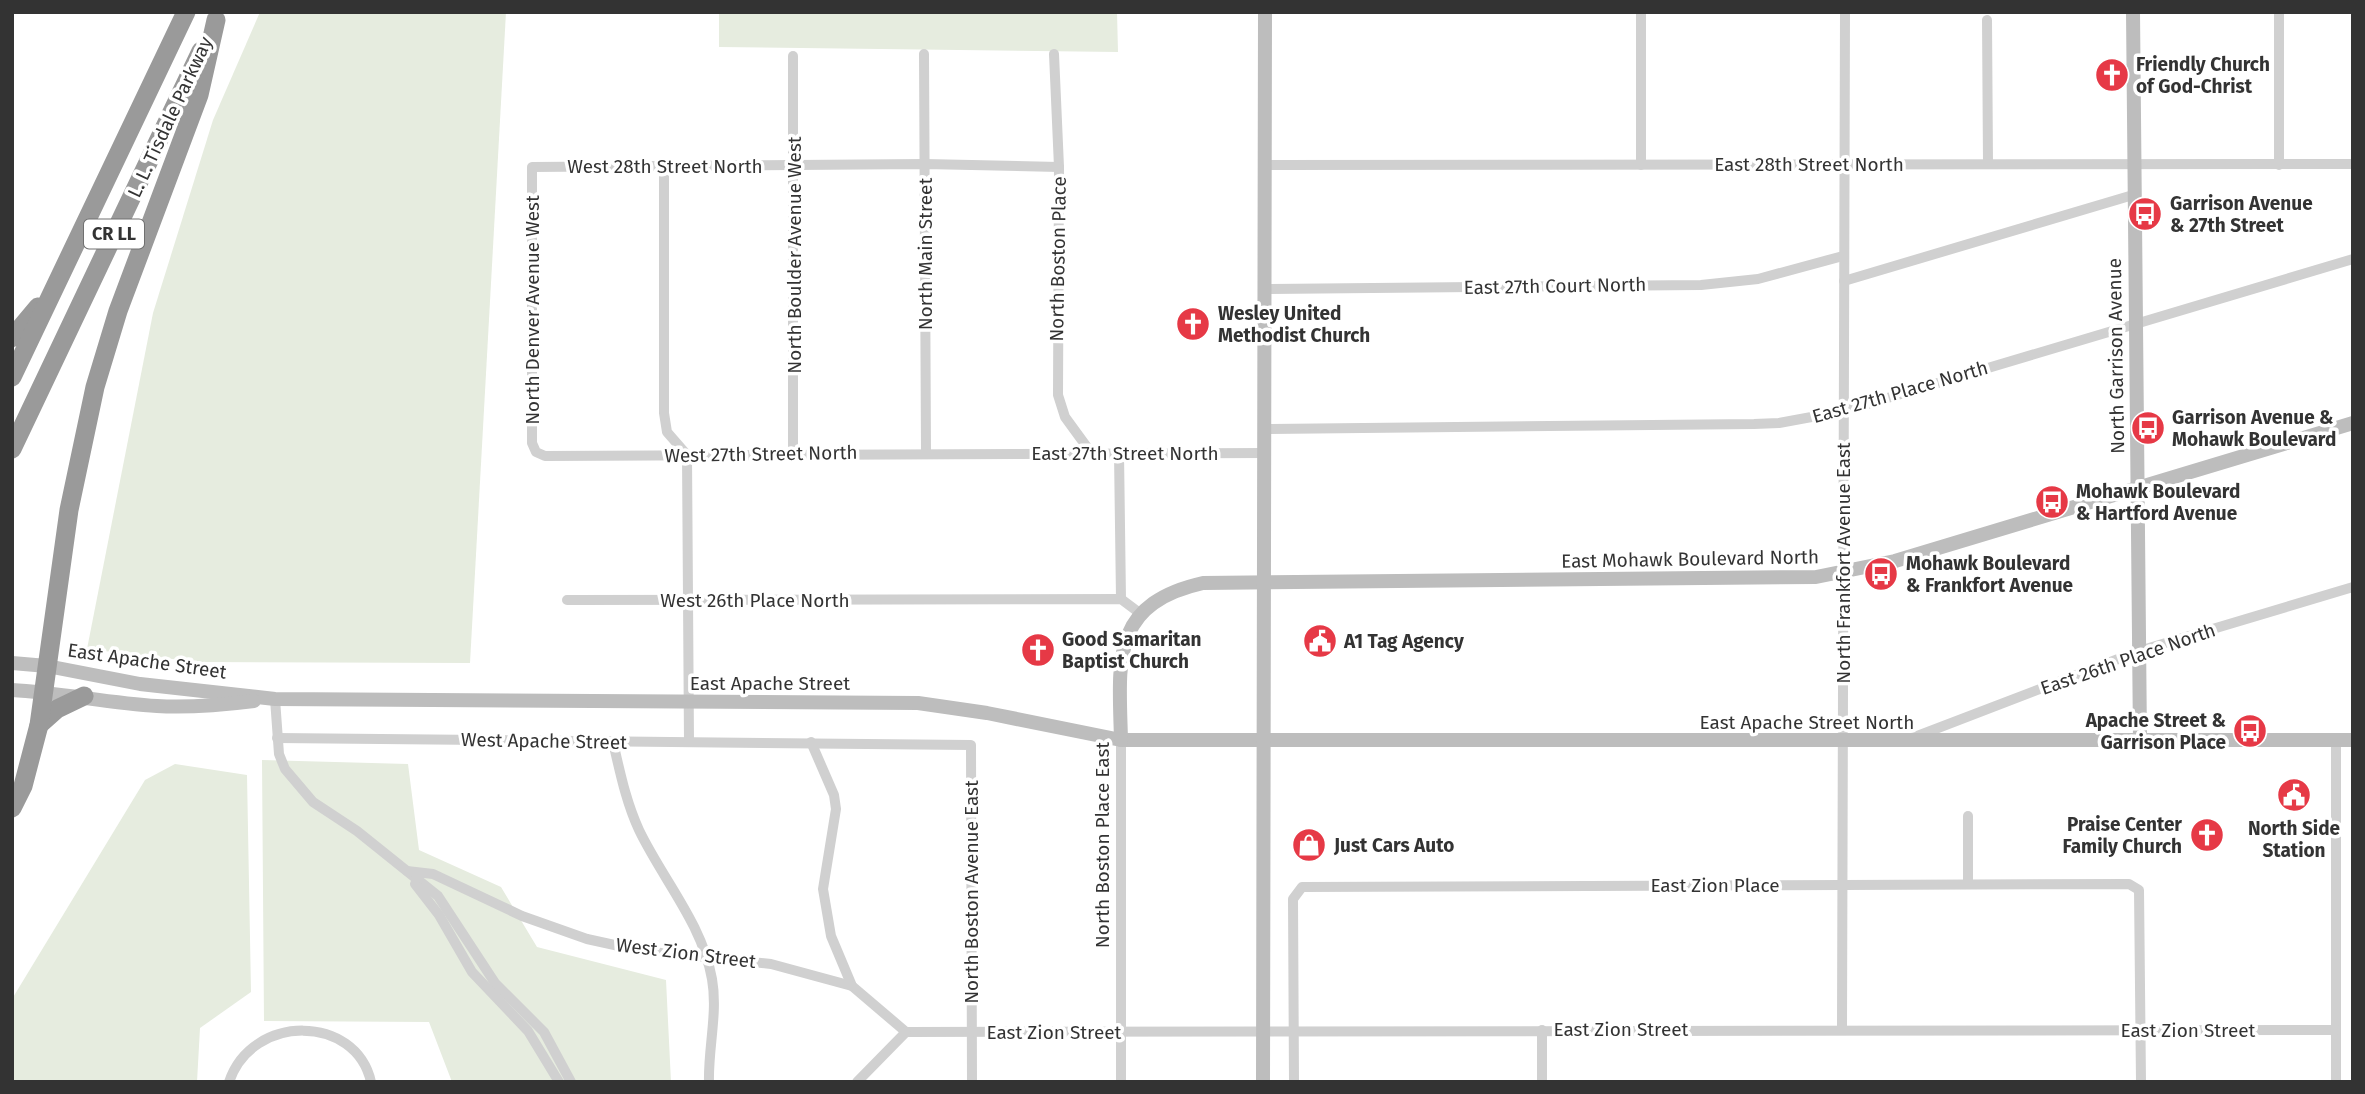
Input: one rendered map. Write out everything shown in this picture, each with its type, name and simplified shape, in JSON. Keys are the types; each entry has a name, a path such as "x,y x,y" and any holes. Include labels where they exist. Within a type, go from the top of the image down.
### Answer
{"highway":[{"name":"L. L. Tisdale Parkway","path":"12,377 186,12"},
{"name":"L. L. Tisdale Parkway","path":"12,449 217,16"},
{"path":"12,808 26,777 39,725 69,510 95,387 139,252 199,95 217,16"},
{"path":"12,338 56,285"},
{"path":"39,725 57,709 84,696"}],"main road":[{"path":"1263,1082 1265,12"},
{"name":"North Garrison Avenue","path":"2133,12 2140,741"},
{"name":"East Mohawk Boulevard North","path":"1141,614 1161,596 1203,583 1761,580 1842,573 2137,489 2353,423"},
{"name":"North Boston Place East","path":"1121,740 1120,667 1130,631 1141,614"},
{"name":"East Apache Street","path":"12,663 47,666 140,684 275,699"},
{"name":"East Apache Street","path":"12,691 190,707 275,699 918,703 1121,740 1262,741"},
{"name":"East Apache Street North","path":"1262,741 2353,740"}],"street":[{"path":"1641,12 1641,165"},
{"name":"North Frankfort Avenue East","path":"1842,1029 1846,12"},
{"path":"2278,165 2279,12"},
{"path":"1987,20 1988,164"},
{"name":"North Main Street","path":"924,54 926,453"},
{"name":"North Boston Place","path":"1054,54 1059,167 1058,395 1065,417 1093,454"},
{"name":"North Boulder Avenue West","path":"793,56 793,453"},
{"path":"925,164 1059,167"},
{"name":"West 28th Street North","path":"532,166 925,164"},
{"name":"East 28th Street North","path":"1265,165 2353,164"},
{"path":"664,165 664,413 667,432 687,455 689,742"},
{"name":"North Denver Avenue West","path":"532,166 532,443 536,452"},
{"path":"1844,281 2133,195"},
{"name":"East 27th Court North","path":"1265,289 1701,285 1758,279 1843,256"},
{"name":"East 27th Place North","path":"1265,429 1779,423 1844,411 2353,259"},
{"name":"West 27th Street North","path":"536,452 545,456 986,453"},
{"name":"East 27th Street North","path":"986,453 1265,453"},
{"path":"1119,453 1121,599 1141,614"},
{"name":"East 26th Place North","path":"1906,740 2139,651 2353,587"},
{"name":"West 26th Place North","path":"567,600 1121,599"},
{"path":"275,699 279,754 285,769 313,802 357,831 438,896 495,983 544,1032 571,1082"},
{"name":"West Apache Street","path":"277,738 811,742"},
{"name":"North Boston Place East","path":"1121,740 1121,1082"},
{"path":"2336,740 2336,1082"},
{"path":"613,742 627,801 638,828 684,906 706,957 712,982 709,1082"},
{"path":"811,742 834,795 836,809 825,860 825,915 852,986 906,1032 858,1082"},
{"name":"North Boston Avenue East","path":"811,742 971,745 972,1082"},
{"path":"1968,816 1968,884"},
{"path":"405,870 439,915 472,972 528,1031 559,1082"},
{"name":"West Zion Street","path":"405,870 433,874 522,916 587,939 642,951 771,964 852,986"},
{"name":"East Zion Place","path":"1294,1031 1293,899 1297,892 1307,885 1968,884 2136,887 2141,897 2141,1029"},
{"path":"229,1082 241,1059 254,1045 280,1032 303,1028 337,1038 360,1059 371,1082"},
{"path":"2141,1029 2141,1082"},
{"path":"1542,1030 1542,1082"},
{"name":"East Zion Street","path":"906,1032 2336,1030"},
{"path":"1294,1031 1294,1082"}],"shaded area":[{"path":"260,12 506,12 470,663 198,662 87,649 153,313 213,120"},
{"path":"719,12 1117,12 1118,52 719,47"},
{"path":"262,760 408,764 419,850 501,887 537,947 666,980 671,1082 452,1082 429,1022 264,1021"},
{"path":"175,764 247,775 251,992 200,1028 197,1082 12,1082 12,999 145,780"}],"place":[{"name":"Friendly Church of God-Christ","path":"2112,75"},
{"name":"Garrison Avenue & 27th Street","path":"2145,214"},
{"name":"Wesley United Methodist Church","path":"1193,324"},
{"name":"Garrison Avenue & Mohawk Boulevard","path":"2148,428"},
{"name":"Mohawk Boulevard & Hartford Avenue","path":"2052,502"},
{"name":"Mohawk Boulevard & Frankfort Avenue","path":"1881,574"},
{"name":"A1 Tag Agency","path":"1320,641"},
{"name":"Good Samaritan Baptist Church","path":"1038,650"},
{"name":"Apache Street & Garrison Place","path":"2250,731"},
{"name":"North Side Station","path":"2294,795"},
{"name":"Praise Center Family Church","path":"2207,835"},
{"name":"Just Cars Auto","path":"1309,845"}]}
